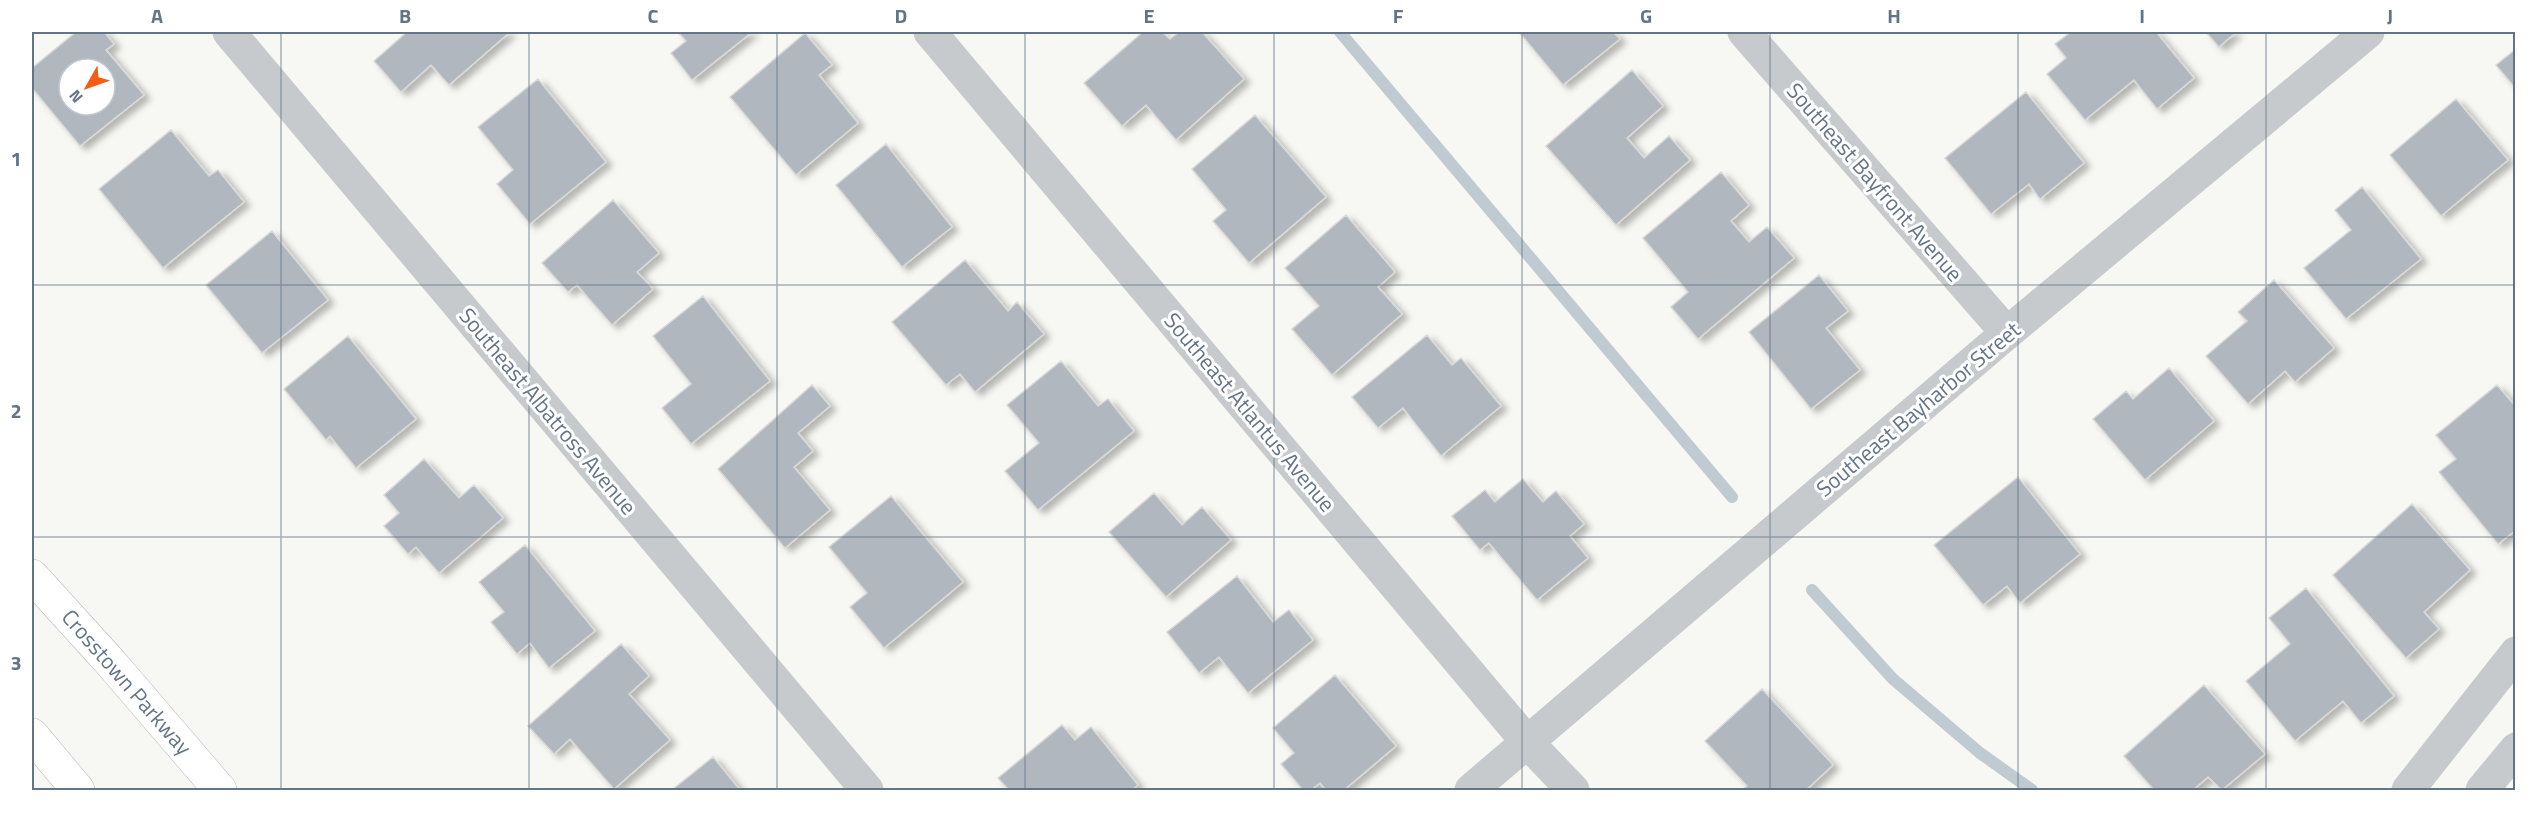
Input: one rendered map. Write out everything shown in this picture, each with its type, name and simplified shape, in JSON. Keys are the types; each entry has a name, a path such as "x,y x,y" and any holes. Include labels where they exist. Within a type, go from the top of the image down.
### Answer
{"main road":[{"name":"Crosstown Parkway","path":"32,576 111,663 220,790"},
{"path":"32,735 78,790"}],"street":[{"name":"Southeast Albatross Avenue","path":"229,32 867,790"},
{"name":"Southeast Atlantus Avenue","path":"930,32 1528,743 1573,790"},
{"name":"Southeast Bayfront Avenue","path":"1744,32 2007,333"},
{"name":"Southeast Bayharbor Street","path":"1471,790 2007,333 2368,32"},
{"path":"2408,790 2516,653"},
{"path":"2482,790 2516,749"}],"building":[{"path":"76,32 104,32 114,44 106,50 112,57 57,57 57,117 116,117 80,146 32,88 32,68"},
{"path":"407,32 510,32 449,85 431,65 401,92 374,61"},
{"path":"678,32 752,32 692,80 671,53 686,41"},
{"path":"1143,32 1162,32 1170,39 1179,32 1202,32 1244,79 1176,140 1146,105 1122,126 1084,83"},
{"path":"1519,32 1613,32 1620,39 1563,85"},
{"path":"2071,32 2156,32 2194,78 2157,109 2134,80 2085,120 2047,74 2066,58 2055,44"},
{"path":"2206,32 2236,32 2219,47"},
{"path":"805,33 832,65 819,75 858,123 796,175 730,97"},
{"path":"2516,49 2516,89 2496,65"},
{"path":"117,63 144,95 117,117"},
{"path":"1632,70 1663,106 1627,138 1644,158 1669,136 1690,160 1616,225 1546,146"},
{"path":"538,79 606,162 530,224 497,184 513,170 478,127"},
{"path":"2026,92 2084,163 2040,199 2029,184 1991,214 1945,158"},
{"path":"2456,99 2508,160 2441,216 2390,155"},
{"path":"1255,115 1326,197 1249,263 1213,221 1226,210 1192,169"},
{"path":"171,130 209,176 218,170 244,202 163,268 99,189"},
{"path":"886,144 952,227 902,267 836,185"},
{"path":"1721,172 1749,205 1731,221 1749,242 1767,227 1794,258 1698,339 1671,307 1688,292 1643,238"},
{"path":"2362,187 2421,259 2346,319 2304,268 2351,230 2335,210"},
{"path":"613,200 659,253 637,272 653,289 612,325 577,285 568,292 542,263"},
{"path":"1346,215 1395,272 1378,287 1402,314 1332,375 1292,329 1319,306 1285,268"},
{"path":"272,231 328,300 262,353 206,285"},
{"path":"965,260 1008,311 1017,302 1044,334 975,392 960,374 946,385 892,322"},
{"path":"1819,275 1848,311 1826,328 1860,370 1811,409 1749,332"},
{"path":"2274,280 2334,348 2295,382 2285,371 2248,404 2206,356 2247,321 2238,312"},
{"path":"703,296 770,381 691,444 662,408 691,384 653,336"},
{"path":"1427,335 1452,365 1461,358 1501,406 1441,456 1403,408 1378,428 1352,397"},
{"path":"348,336 416,419 356,468 330,436 326,440 284,389"},
{"path":"1061,361 1098,406 1108,399 1134,431 1038,510 1005,471 1039,443 1007,405"},
{"path":"2169,368 2214,421 2145,480 2093,419 2126,391 2133,399"},
{"path":"812,385 830,406 798,433 813,451 794,467 830,510 785,548 718,469"},
{"path":"2497,385 2516,407 2516,530 2498,544 2439,472 2456,459 2436,435"},
{"path":"424,459 459,498 474,485 503,518 439,573 416,547 408,554 384,526 399,513 384,495"},
{"path":"2018,477 2080,554 2020,603 2007,586 1983,605 1934,545"},
{"path":"1523,479 1543,502 1556,491 1584,524 1570,536 1588,558 1537,600 1489,543 1480,550 1452,516 1485,490 1495,502"},
{"path":"1154,493 1182,525 1202,507 1231,540 1166,597 1109,532"},
{"path":"891,496 963,582 884,648 850,607 867,593 829,547"},
{"path":"2412,504 2470,570 2424,612 2439,629 2406,658 2333,575"},
{"path":"525,545 595,631 549,668 530,643 517,654 491,622 504,612 479,582"},
{"path":"1237,576 1273,622 1289,610 1313,640 1248,693 1219,657 1199,673 1167,632"},
{"path":"2306,588 2394,696 2361,723 2343,701 2295,741 2246,681 2290,644 2269,618"},
{"path":"621,644 649,676 629,694 670,740 614,789 570,739 554,754 528,726"},
{"path":"1335,675 1396,746 1344,790 1326,790 1320,783 1311,790 1303,790 1281,764 1294,753 1273,728"},
{"path":"2204,685 2265,754 2222,790 2208,777 2193,790 2154,790 2124,756"},
{"path":"1762,689 1833,765 1806,790 1742,790 1747,786 1705,741"},
{"path":"1062,725 1075,740 1091,727 1138,785 1132,790 1009,790 998,778"},
{"path":"713,757 740,790 672,790"}],"waterway":[{"path":"1340,32 1732,497"},
{"path":"1812,590 1893,679 1980,753 2032,790"}]}
